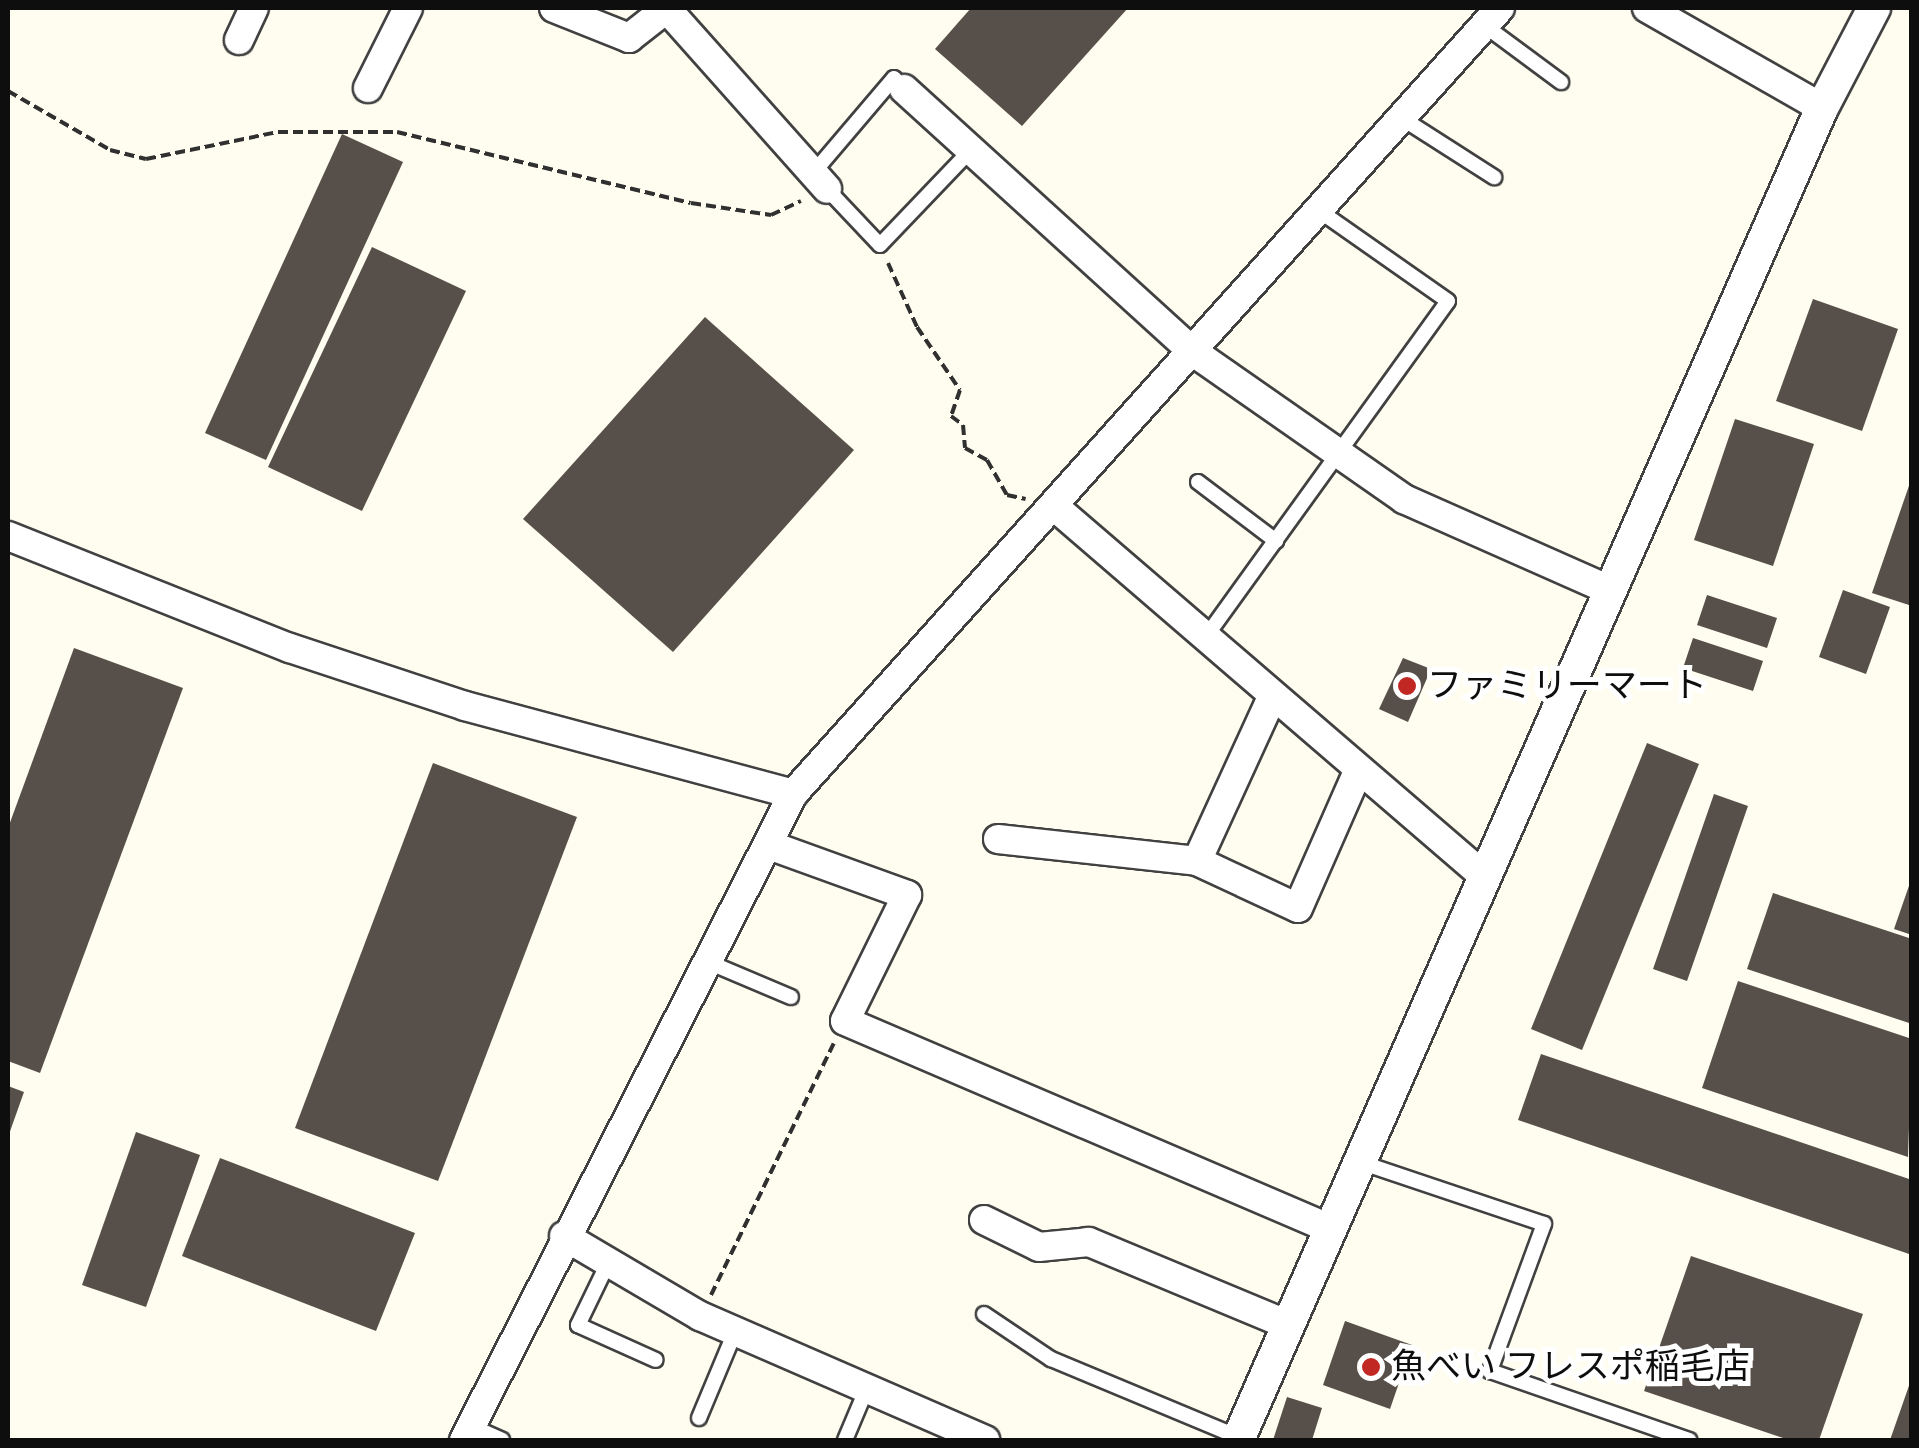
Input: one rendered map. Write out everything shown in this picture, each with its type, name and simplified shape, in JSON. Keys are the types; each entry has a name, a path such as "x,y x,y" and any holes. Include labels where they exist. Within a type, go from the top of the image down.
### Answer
{"street":[{"path":"239,40 254,8"},
{"path":"368,88 408,8"},
{"path":"554,8 629,38 666,8 820,180"},
{"path":"1647,8 1822,108"},
{"path":"1239,1439 1822,108 1874,8"},
{"path":"468,1434 564,1236 793,794 1055,507 1492,16"},
{"path":"904,88 969,152 1192,352 1404,499 1612,591"},
{"path":"1055,507 1485,877"},
{"path":"8,536 290,648 465,706 793,794"},
{"path":"1197,861 1272,697"},
{"path":"998,838 1197,861 1298,908 1358,771"},
{"path":"769,845 907,896 845,1021 1332,1229"},
{"path":"984,1220 1038,1247 1088,1242 1288,1325"},
{"path":"564,1236 700,1316 985,1440"}],"lane":[{"path":"1492,16 1561,82"},
{"path":"904,88 894,78 820,180 880,245 969,152"},
{"path":"1400,118 1494,177"},
{"path":"1205,638 1448,301 1317,210"},
{"path":"1198,482 1276,541"},
{"path":"708,962 791,997"},
{"path":"1359,1162 1544,1224 1490,1372 1689,1440"},
{"path":"608,1263 578,1325 656,1360"},
{"path":"984,1314 1052,1359 1239,1439"},
{"path":"699,1418 735,1332"},
{"path":"846,1440 866,1388"},
{"path":"468,1434 502,1440"}],"path":[{"path":"8,92 110,150 146,159 278,132 397,132 691,203 771,215 820,180"},
{"path":"880,245 917,327 960,390 952,416 963,425 965,448 987,460 1007,494 1055,507"},
{"path":"700,1316 845,1021"}],"building":[{"path":"971,8 1128,8 1022,126 935,49"},
{"path":"342,134 403,162 266,460 205,433"},
{"path":"372,247 466,291 362,511 268,467"},
{"path":"1813,299 1898,329 1862,431 1776,401"},
{"path":"705,317 854,450 673,652 523,519"},
{"path":"1735,419 1814,444 1773,566 1694,540"},
{"path":"1912,477 1912,606 1872,593"},
{"path":"1843,590 1890,607 1866,674 1819,657"},
{"path":"1707,595 1777,618 1767,648 1697,625"},
{"path":"1693,638 1763,661 1753,691 1683,668"},
{"path":"74,648 183,688 40,1073 8,1061 8,828"},
{"path":"1403,658 1431,669 1408,722 1379,709"},
{"path":"1647,743 1699,764 1582,1050 1531,1029"},
{"path":"433,763 577,817 438,1181 295,1128"},
{"path":"1714,794 1748,806 1687,981 1653,969"},
{"path":"1912,880 1912,935 1894,929"},
{"path":"1773,893 1912,939 1912,1024 1747,969"},
{"path":"1738,981 1912,1039 1908,1157 1702,1088"},
{"path":"1541,1054 1912,1180 1912,1255 1518,1120"},
{"path":"8,1086 24,1092 8,1137"},
{"path":"136,1132 200,1155 146,1307 82,1285"},
{"path":"220,1158 415,1233 376,1331 182,1256"},
{"path":"1691,1256 1863,1314 1819,1440 1789,1440 1644,1391"},
{"path":"1345,1321 1412,1345 1390,1409 1323,1385"},
{"path":"1911,1380 1912,1440 1890,1440"},
{"path":"1287,1397 1322,1408 1312,1440 1273,1440"}],"place":[{"name":"ファミリーマート","path":"1407,686"},
{"name":"魚べい フレスポ稲毛店","path":"1371,1367"}]}
